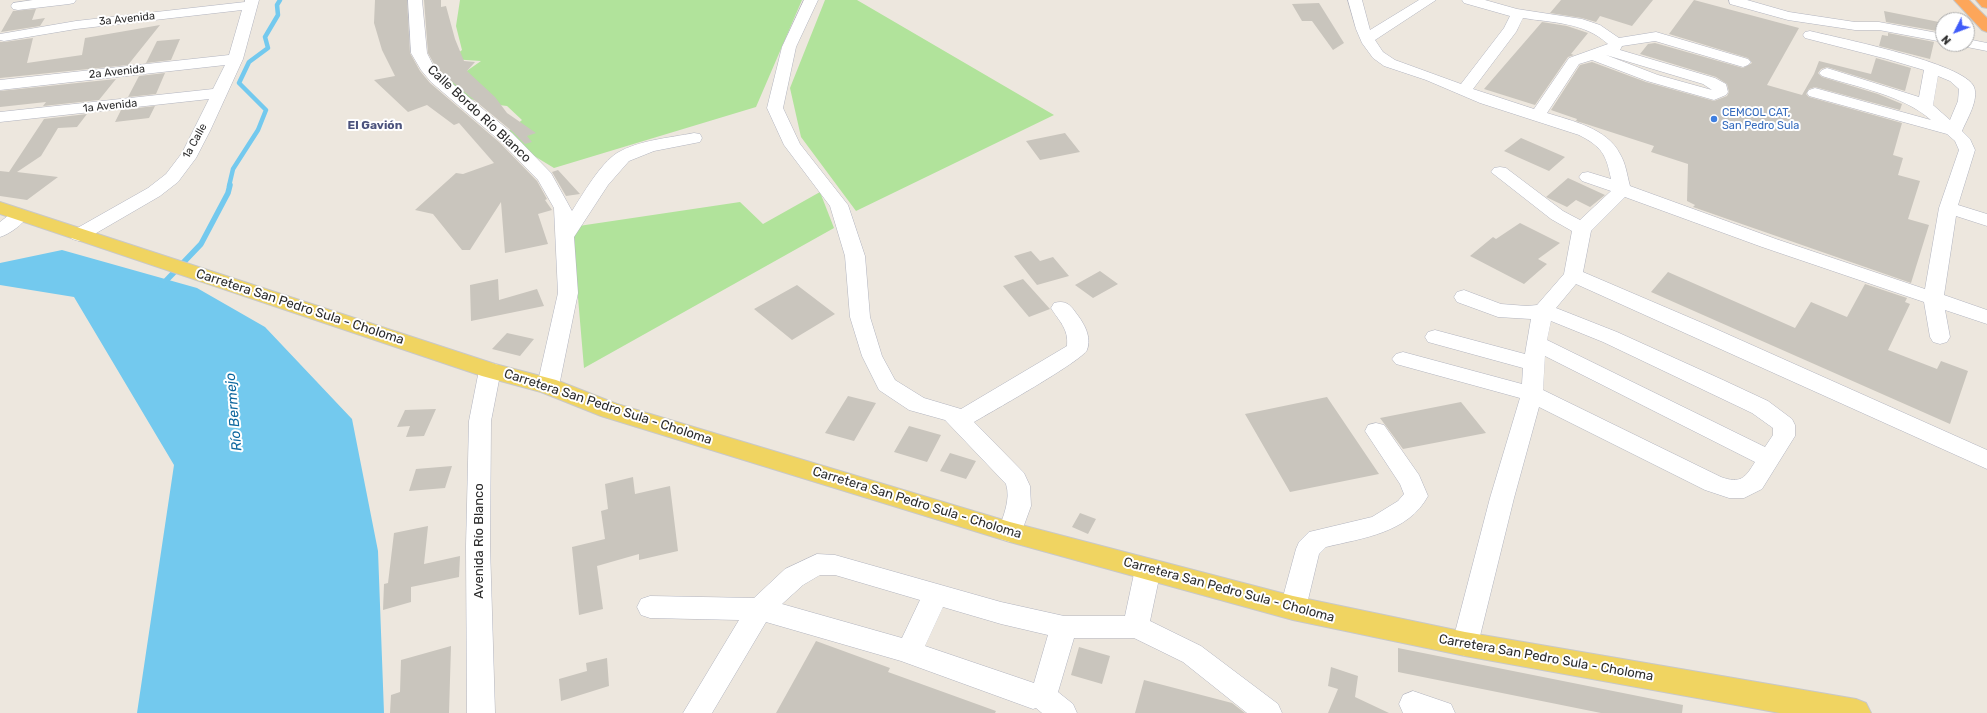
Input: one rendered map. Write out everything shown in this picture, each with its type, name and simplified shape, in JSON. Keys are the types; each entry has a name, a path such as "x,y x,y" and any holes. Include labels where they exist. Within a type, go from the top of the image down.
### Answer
{"highway":[{"path":"1961,0 1987,27"},
{"path":"1983,0 1987,4"}],"main road":[{"name":"Carretera San Pedro Sula - Choloma","path":"10,212 490,370 548,386 610,410 1010,532 1293,608 1465,644 1856,713"}],"street":[{"path":"2,40 20,3 69,0"},
{"name":"Calle Bordo Río Blanco","path":"415,0 420,53 426,67 437,79 506,137 545,177 563,208 568,293 548,386"},
{"path":"811,0 789,47 775,108 792,145 839,205 855,256 860,317 872,356 887,385 917,404 953,414 1016,479 1021,489 1020,500 1010,532"},
{"path":"1355,0 1373,50 1379,57 1392,64 1450,84 1492,102 1537,116 1586,134 1604,144 1614,155 1622,190"},
{"path":"1368,38 1429,0"},
{"path":"1469,0 1518,13 1557,17 1587,26 1607,33 1612,47"},
{"path":"1735,1 1788,16 1855,26 1879,26 1935,36"},
{"name":"3a Avenida","path":"2,40 76,25 251,2"},
{"name":"1a Calle","path":"79,235 154,192 172,178 193,148 235,59 251,2"},
{"path":"1463,90 1511,29 1518,13"},
{"path":"1810,35 1932,67 1952,75 1965,85 1968,94 1954,131"},
{"path":"1537,116 1574,61 1593,56 1612,47 1656,36 1743,62"},
{"path":"1975,45 1987,47"},
{"path":"1593,56 1615,66 1675,85 1714,95 1720,92 1720,87 1709,81 1612,47"},
{"name":"2a Avenida","path":"0,85 235,59"},
{"path":"1925,106 1932,67"},
{"path":"1827,73 1902,96 1925,106 1962,139 1967,150 1948,208 1933,299 1940,337"},
{"name":"1a Avenida","path":"0,117 219,93"},
{"path":"1815,93 1954,131"},
{"path":"564,238 608,173 622,157 637,151 694,138"},
{"path":"1500,172 1557,215 1582,228"},
{"path":"1588,177 1769,244 1987,317"},
{"path":"1465,644 1502,498 1532,394 1535,354 1543,310 1573,275 1582,228 1622,190"},
{"path":"1948,208 1987,220"},
{"path":"0,231 10,212"},
{"path":"1573,275 1700,330 1987,460"},
{"path":"1403,359 1532,394 1713,484 1729,489 1744,489 1754,483 1784,436 1784,425 1773,415 1721,388 1645,353 1543,310 1527,313 1498,310 1464,297"},
{"path":"959,420 1077,349 1080,339 1072,320 1061,308"},
{"path":"1435,337 1535,354 1770,459"},
{"name":"Avenida Río Blanco","path":"481,713 478,546 480,421 490,370"},
{"path":"1293,608 1308,549 1318,539 1378,525 1406,508 1416,496 1411,481 1376,431"},
{"path":"697,713 760,609 794,577 817,564 835,565 1001,612 1064,627 1136,627 1192,654 1268,713"},
{"path":"1136,627 1148,569"},
{"path":"909,652 936,593"},
{"path":"650,607 760,609 909,652 1033,696 1041,695 1046,689 1064,627"},
{"path":"1041,695 1063,713"},
{"path":"1413,704 1441,713"}],"green space":[{"path":"460,0 802,0 756,107 554,168 526,151 506,133 522,120 507,106 484,103 464,97 448,84 481,61 451,59 462,50 456,26"},
{"path":"825,0 857,0 1054,115 856,211 801,137 790,88"},
{"path":"820,192 834,228 584,368 572,227 740,202 763,224"}],"water":[{"name":"Río Bermejo","path":"62,250 197,288 265,327 352,419 378,551 384,713 137,713 174,465 74,297 0,285 0,263"}],"building":[{"path":"375,0 407,0 410,53 420,71 430,83 499,142 537,181 547,199 545,200 552,210 538,214 548,244 505,253 501,202 470,250 462,250 433,214 415,210 456,173 463,174 494,163 459,123 454,125 427,105 408,112 374,80 395,76 382,50 374,23"},
{"path":"424,0 441,0 441,7 446,6 455,39 464,61 475,62 467,71 495,97 507,113 536,133 527,136 532,142 525,144 513,132 444,75 434,64 428,53"},
{"path":"1561,0 1653,0 1632,26 1600,16 1596,22 1582,18 1550,13"},
{"path":"1694,0 1799,28 1767,85 1802,95 1814,74 1819,61 1871,74 1876,58 1911,68 1905,91 1827,67 1821,69 1818,73 1822,77 1878,94 1902,104 1900,110 1815,87 1809,89 1806,94 1809,97 1902,123 1893,155 1903,158 1898,175 1920,181 1908,219 1929,225 1911,283 1693,207 1695,205 1687,201 1688,164 1651,152 1654,146 1576,121 1577,119 1551,110 1580,65 1592,62 1646,82 1714,101 1727,96 1729,92 1727,84 1716,77 1640,54 1648,44 1655,43 1743,68 1752,63 1748,58 1669,34"},
{"path":"1319,3 1344,43 1333,50 1312,21 1302,21 1292,4"},
{"path":"36,9 32,20 45,18 40,26 1,32 13,11"},
{"path":"1884,11 1935,21 1935,31 1886,22"},
{"path":"1542,22 1567,26 1588,33 1571,54 1574,55 1568,57 1535,105 1484,89"},
{"path":"160,25 128,65 0,78 0,42 33,38 27,63 82,55 85,38"},
{"path":"1888,33 1934,42 1930,59 1879,46 1882,35 1888,36"},
{"path":"180,39 171,60 146,63 157,41"},
{"path":"165,73 156,94 128,97 139,76"},
{"path":"116,79 99,100 43,106 46,102 0,107 0,91"},
{"path":"155,106 149,118 115,122 121,110"},
{"path":"87,114 77,127 58,128 41,156 17,172 58,177 27,200 0,196 0,171 9,172 44,119"},
{"path":"1065,133 1080,152 1040,160 1026,141"},
{"path":"1521,138 1565,157 1549,171 1504,151"},
{"path":"558,170 580,194 566,196 552,172"},
{"path":"1568,178 1605,195 1590,207 1576,200 1567,207 1546,197"},
{"path":"1520,223 1560,243 1538,259 1547,264 1524,284 1470,256 1493,237 1496,239"},
{"path":"1031,251 1040,261 1053,257 1069,276 1037,285 1014,256"},
{"path":"1100,271 1118,284 1093,298 1075,285"},
{"path":"1668,272 1795,328 1811,302 1847,317 1865,284 1907,298 1905,302 1910,304 1888,350 1937,369 1941,361 1968,371 1950,424 1651,292"},
{"path":"498,279 499,300 537,289 544,306 471,321 470,285"},
{"path":"1023,279 1050,309 1029,317 1003,286"},
{"path":"797,285 835,314 792,340 754,309"},
{"path":"507,333 534,339 520,356 492,349"},
{"path":"848,396 876,403 854,441 825,433"},
{"path":"1327,397 1379,474 1290,492 1245,414"},
{"path":"1461,402 1486,433 1403,449 1380,418"},
{"path":"436,409 424,436 406,437 410,426 397,427 405,410"},
{"path":"909,426 941,435 927,462 894,452"},
{"path":"950,453 976,461 966,479 940,471"},
{"path":"452,466 445,488 409,491 416,469"},
{"path":"633,477 635,494 670,486 678,551 639,560 639,554 597,566 603,609 579,615 572,547 605,539 601,511 608,509 605,484"},
{"path":"1080,513 1096,519 1088,534 1072,527"},
{"path":"428,526 424,564 460,556 459,577 411,587 411,602 383,610 384,584 388,583 394,533"},
{"path":"816,641 890,668 888,672 996,711 995,713 776,713"},
{"path":"451,646 449,713 390,713 391,695 400,692 401,660"},
{"path":"1079,647 1110,656 1102,684 1071,675"},
{"path":"1398,648 1683,705 1682,713 1601,713 1398,672"},
{"path":"607,658 609,686 561,701 559,679 587,671 586,663"},
{"path":"1331,667 1358,676 1355,697 1389,713 1328,713 1338,689 1328,686"},
{"path":"1144,680 1232,703 1245,713 1135,713"}],"waterway":[{"path":"229,186 233,169 258,130 266,110 239,83 249,62 268,48 265,37 278,15 277,5 280,0"},
{"path":"161,286 201,244 228,193 230,185"}],"place":[{"name":"CEMCOL CAT, San Pedro Sula","path":"1714,119"}],"district":[{"name":"El Gavión","path":"375,126"}]}
